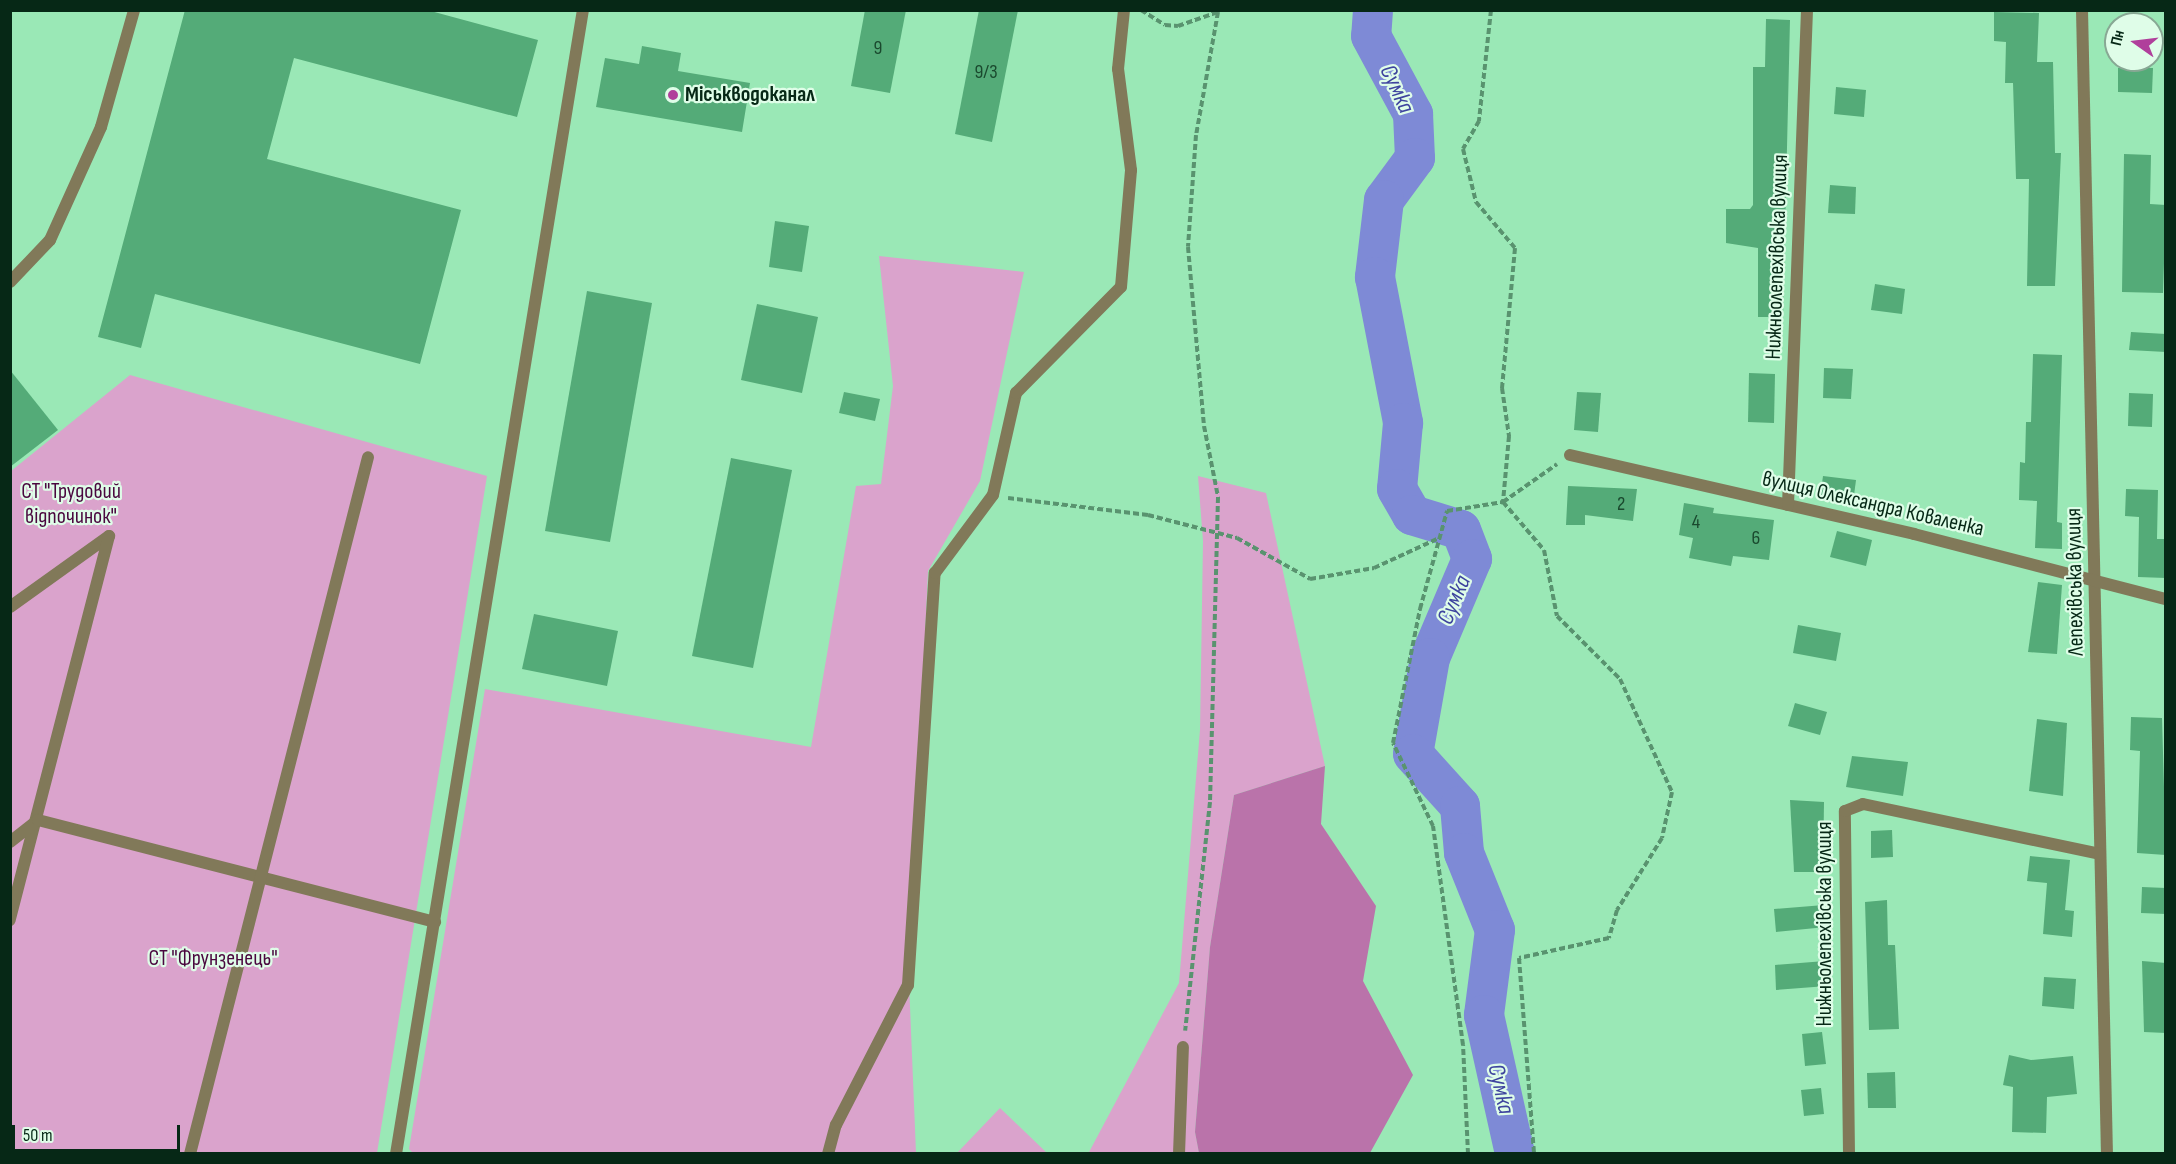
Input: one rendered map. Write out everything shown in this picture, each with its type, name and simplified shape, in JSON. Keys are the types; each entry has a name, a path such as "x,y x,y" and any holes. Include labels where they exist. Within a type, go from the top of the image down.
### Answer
{"street":[{"path":"10,282 50,240 97,137 134,10"},
{"path":"396,1154 583,10"},
{"path":"828,1154 836,1125 908,985 934,573 993,495 1016,393 1121,287 1131,170 1118,69 1124,10"},
{"name":"Нижньолепехівська вулиця","path":"1788,505 1807,10"},
{"name":"Лепехівська вулиця","path":"2082,10 2097,579 2107,1154"},
{"name":"вулиця Олександра Коваленка","path":"1570,455 2097,579 2166,599"},
{"path":"190,1154 258,877 368,457"},
{"path":"10,607 109,536 38,820 10,920"},
{"name":"Нижньолепехівська вулиця","path":"1848,1154 1845,811 1863,804 2100,854"},
{"path":"38,820 435,922"},
{"path":"10,842 38,820"},
{"path":"1179,1154 1183,1047"}],"path":[{"path":"1142,10 1165,25 1178,26 1218,12 1196,135 1188,247 1204,426 1218,497 1210,802 1196,966 1183,1047"},
{"path":"1491,10 1479,121 1463,149 1476,202 1515,248 1502,388 1509,436 1503,502 1544,550 1557,616 1620,679 1672,792 1662,838 1617,910 1609,938 1519,958 1534,1154"},
{"path":"1468,1154 1463,1044 1433,826 1393,743 1438,538 1447,511 1503,502 1570,455"},
{"path":"993,495 1060,508 1149,515 1237,538 1310,579 1374,568 1438,538"}],"green space":[{"path":"879,256 1024,272 980,481 928,571 909,982 916,1153 414,1154 409,1149 485,689 811,747 856,486 881,484 893,386"},
{"name":"СТ \"Фрунзенець\"","path":"130,375 487,476 377,1153 11,1154 11,471"},
{"path":"1198,476 1266,493 1325,766 1234,795 1210,947 1195,1132 1199,1153 1088,1154 1179,983 1200,730 1203,541"},
{"path":"1000,1108 1047,1153 957,1153"}],"shaded area":[{"path":"1325,766 1321,824 1376,906 1363,981 1413,1075 1370,1153 1199,1153 1195,1132 1210,947 1234,795"}],"building":[{"path":"185,10 427,10 538,40 517,117 294,58 267,159 461,210 420,364 155,294 141,348 98,337"},
{"path":"865,10 906,10 890,93 851,86"},
{"path":"979,10 1018,10 992,142 955,134"},
{"path":"1994,12 2039,13 2037,62 2053,62 2055,153 2061,153 2055,286 2027,286 2029,179 2016,179 2013,83 2005,83 2006,42 1994,41"},
{"path":"1766,19 1790,20 1783,317 1758,317 1758,248 1726,243 1726,209 1750,209 1753,205 1753,67 1765,67"},
{"name":"Міськводоканал","path":"642,46 681,53 678,71 750,83 742,132 596,107 605,58 639,64"},
{"path":"2118,72 2153,72 2152,93 2118,92"},
{"path":"1836,87 1866,90 1864,117 1834,114"},
{"path":"2124,154 2151,155 2150,204 2166,205 2163,293 2122,292"},
{"path":"1830,185 1856,187 1855,214 1828,213"},
{"path":"775,221 809,226 802,272 769,267"},
{"path":"1875,284 1905,289 1902,314 1871,310"},
{"path":"587,291 652,303 610,542 545,531"},
{"path":"757,304 818,317 802,393 741,380"},
{"path":"2131,332 2166,334 2166,352 2129,350"},
{"path":"2033,354 2062,355 2057,522 2062,523 2062,549 2035,548 2037,501 2019,500 2020,462 2025,463 2026,422 2031,422"},
{"path":"1824,368 1853,369 1851,399 1823,398"},
{"path":"10,370 58,430 10,467"},
{"path":"1749,373 1775,374 1774,423 1748,422"},
{"path":"844,392 880,399 875,421 839,413"},
{"path":"1577,392 1601,393 1598,432 1574,430"},
{"path":"2129,393 2153,394 2152,427 2128,426"},
{"path":"731,458 792,470 753,668 692,656"},
{"path":"1823,476 1856,480 1853,503 1820,498"},
{"path":"1568,486 1637,489 1633,521 1585,515 1585,525 1566,525"},
{"path":"2126,489 2158,490 2157,539 2166,539 2166,578 2138,577 2139,517 2125,516"},
{"path":"1684,503 1714,508 1713,513 1774,520 1769,560 1733,556 1731,566 1689,558 1693,538 1679,535"},
{"path":"1837,531 1872,540 1866,566 1830,557"},
{"path":"2038,582 2062,585 2057,654 2028,652"},
{"path":"534,614 618,631 607,686 522,669"},
{"path":"1798,625 1841,633 1836,661 1793,653"},
{"path":"1795,703 1827,712 1820,735 1788,726"},
{"path":"2131,717 2162,718 2166,855 2137,853 2140,751 2130,750"},
{"path":"2037,719 2067,723 2063,796 2029,791"},
{"path":"1852,756 1908,762 1903,796 1846,787"},
{"path":"1790,800 1824,802 1823,872 1794,872"},
{"path":"1892,830 1893,857 1871,858 1871,831"},
{"path":"2030,856 2070,860 2065,910 2074,911 2072,937 2043,934 2047,883 2027,881"},
{"path":"2142,887 2166,888 2166,914 2141,913"},
{"path":"1887,900 1888,945 1895,945 1899,1029 1869,1030 1865,902"},
{"path":"1824,905 1826,927 1776,932 1774,909"},
{"path":"1825,961 1827,986 1776,990 1775,965"},
{"path":"2142,961 2166,963 2166,1033 2144,1032"},
{"path":"2044,977 2076,979 2074,1009 2042,1006"},
{"path":"1822,1032 1826,1064 1805,1066 1802,1034"},
{"path":"2009,1055 2031,1060 2073,1056 2077,1094 2047,1097 2046,1133 2012,1132 2013,1087 2003,1085"},
{"path":"1895,1072 1896,1108 1868,1108 1867,1073"},
{"path":"1821,1088 1824,1114 1804,1116 1801,1090"}],"waterway":[{"name":"Сумка","path":"1373,10 1371,36 1413,114 1415,158 1384,200 1375,277 1403,423 1397,489 1412,515 1461,530 1472,559 1430,658 1413,754 1460,806 1464,853 1495,930 1484,1015 1515,1154"}],"place":[{"name":"Міськводоканал","path":"673,95"}],"park label":[{"name":"СТ \"Трудовий відпочинок\"","path":"71,504"}]}
